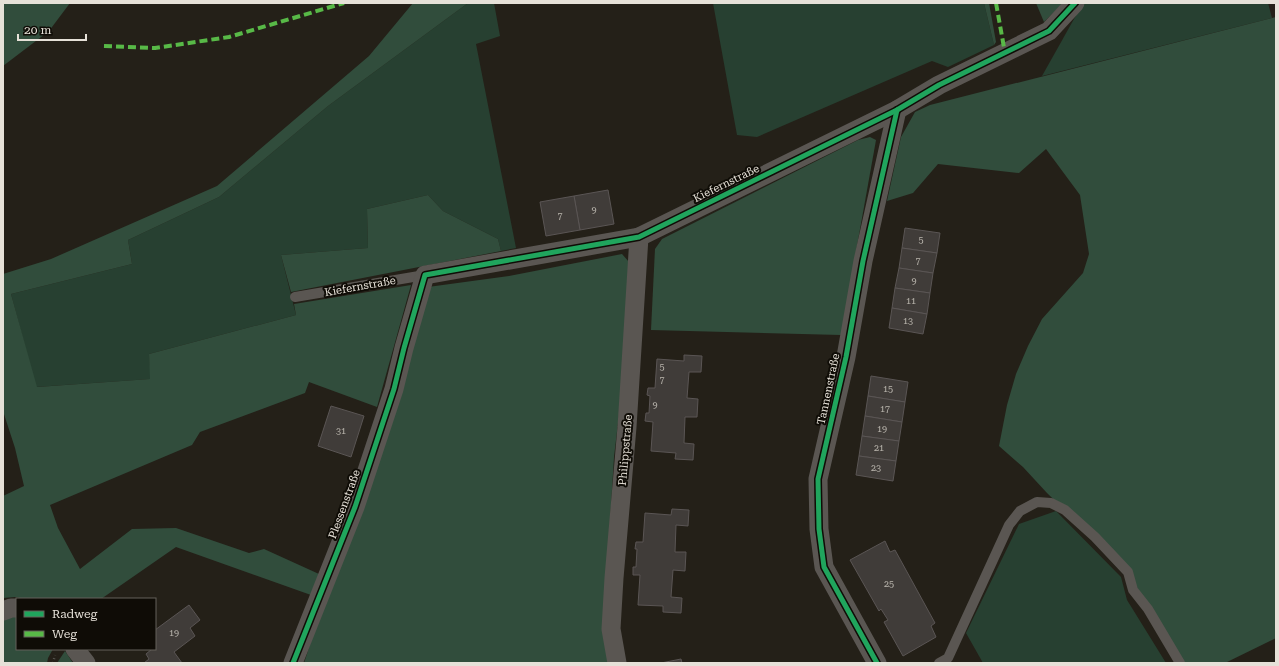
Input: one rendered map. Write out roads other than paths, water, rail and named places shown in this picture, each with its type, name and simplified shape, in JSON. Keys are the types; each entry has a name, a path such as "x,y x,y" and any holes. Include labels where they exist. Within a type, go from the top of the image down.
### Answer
{"street":[{"name":"Kiefernstraße","path":"426,274 639,237 897,110 939,85 1049,31 1075,3"},
{"name":"Tannenstraße","path":"877,663 824,567 819,529 818,479 846,358 863,261 897,110"},
{"name":"Philippstraße","path":"617,663 611,629 627,427 639,237"},
{"name":"Plessenstraße","path":"293,663 355,507 394,389 404,348 426,274"},
{"path":"3,611 16,608"},
{"path":"76,650 86,663"}],"lane":[{"name":"Kiefernstraße","path":"295,297 426,274"},
{"path":"938,663 948,658 1009,525 1020,510 1036,502 1051,503 1066,510 1095,537 1128,572 1133,590 1148,609 1180,663"}]}
